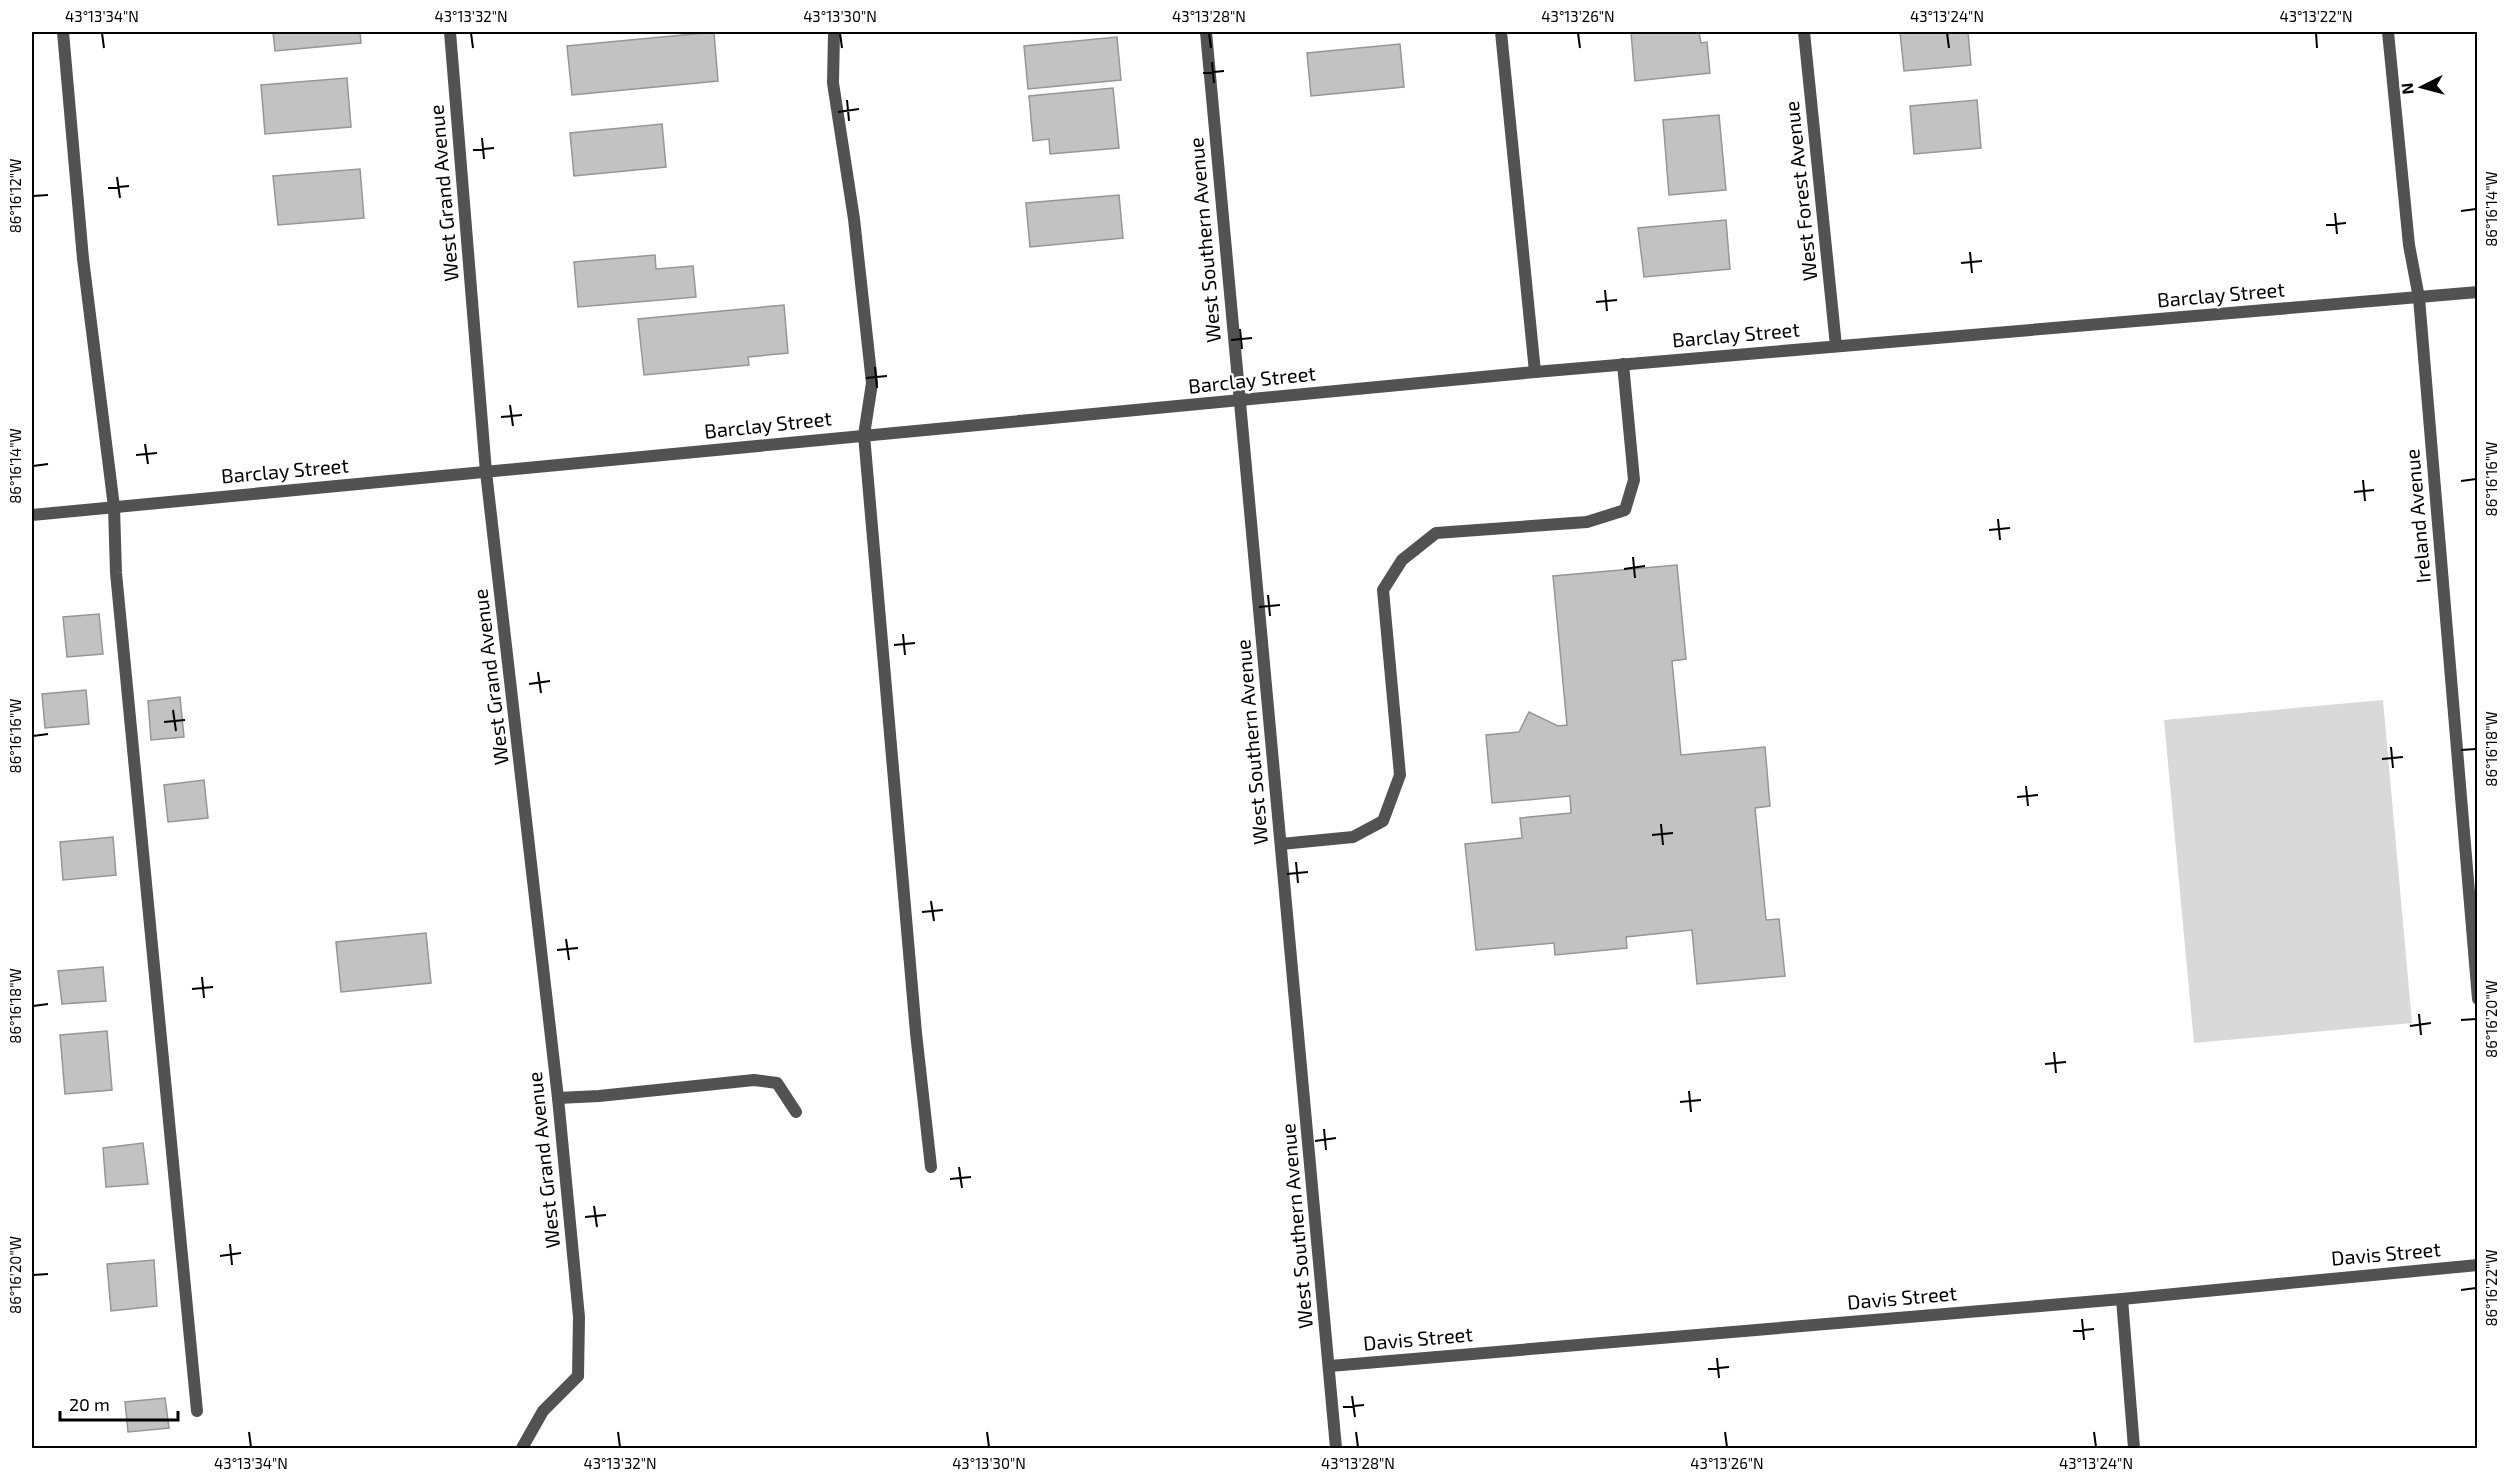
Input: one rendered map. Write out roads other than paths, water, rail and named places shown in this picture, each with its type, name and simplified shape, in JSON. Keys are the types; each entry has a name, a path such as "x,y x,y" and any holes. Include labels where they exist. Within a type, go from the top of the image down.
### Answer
{"street":[{"path":"63,32 83,259 114,507 117,585 197,1411"},
{"name":"West Grand Avenue","path":"450,32 486,472 558,1098 579,1317 578,1376 543,1411 522,1449"},
{"path":"834,32 833,83 854,219 872,383 864,435 916,1033 932,1167"},
{"name":"West Southern Avenue","path":"1206,32 1336,1449"},
{"path":"1501,32 1534,372"},
{"name":"West Forest Avenue","path":"1804,32 1836,346"},
{"name":"Ireland Avenue","path":"2388,32 2409,245 2419,298 2478,999"},
{"name":"Barclay Street","path":"32,514 1534,372 2478,292"},
{"path":"1281,844 1353,837 1383,821 1400,775 1383,590 1402,560 1436,533 1587,522 1625,510 1634,480 1623,364"},
{"path":"558,1098 754,1080 777,1083 796,1112"},
{"name":"Davis Street","path":"1330,1366 2122,1299 2478,1265"},
{"path":"2122,1299 2134,1449"}]}
